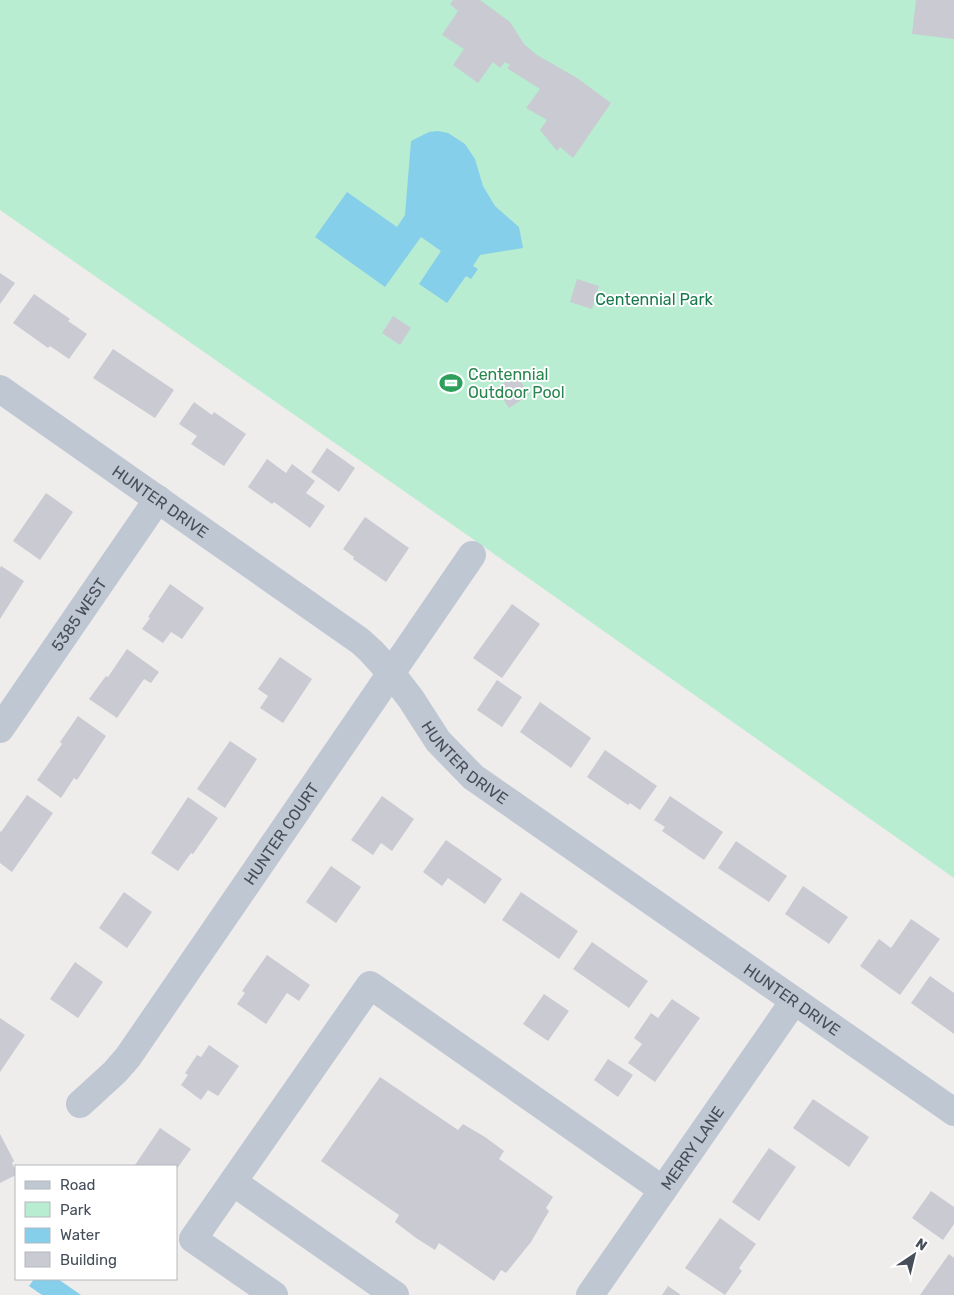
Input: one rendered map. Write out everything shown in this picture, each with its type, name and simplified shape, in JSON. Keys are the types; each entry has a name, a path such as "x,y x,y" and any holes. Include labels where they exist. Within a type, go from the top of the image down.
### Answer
{"street":[{"name":"HUNTER DRIVE","path":"0,390 360,641 391,673 411,699 438,741 473,777 954,1112"},
{"name":"5385 WEST","path":"0,729 158,499"},
{"name":"HUNTER COURT","path":"80,1104 115,1072 128,1057 472,555"},
{"path":"274,1295 193,1239 370,985 663,1190"},
{"name":"MERRY LANE","path":"590,1295 794,1001"},
{"path":"233,1182 395,1295"}],"green space":[{"name":"Centennial Park","path":"0,0 954,0 954,878 480,544 0,210"}],"water":[{"path":"429,132 448,133 465,144 475,159 483,186 495,206 519,227 523,248 480,255 473,266 478,269 471,279 466,276 447,303 419,284 441,251 421,237 385,287 315,237 347,192 397,227 405,215 411,141"},
{"path":"33,1280 59,1280 81,1295 42,1295 29,1286"}],"building":[{"path":"453,0 480,0 510,22 524,44 537,55 577,78 611,103 573,158 560,147 557,151 540,130 547,120 526,108 540,89 507,68 510,65 505,62 500,68 493,62 478,83 453,65 464,49 442,35 458,11 450,4"},
{"path":"916,0 954,0 954,39 912,34"},
{"path":"0,273 15,283 0,304"},
{"path":"577,279 599,286 592,309 570,302"},
{"path":"34,294 70,319 68,321 87,334 69,359 50,346 48,348 13,323"},
{"path":"393,316 411,328 400,345 382,333"},
{"path":"113,349 174,390 155,418 93,378"},
{"path":"517,375 529,395 509,408 496,388"},
{"path":"194,402 212,415 214,412 246,434 224,466 191,444 197,436 179,424"},
{"path":"327,448 355,468 339,492 311,472"},
{"path":"267,459 286,473 292,464 315,481 306,493 325,506 310,528 274,502 272,504 248,487"},
{"path":"46,493 73,512 40,560 13,541"},
{"path":"365,517 409,548 386,582 353,559 354,557 343,549"},
{"path":"1,566 24,581 0,619 0,568"},
{"path":"170,584 204,608 182,639 171,632 163,643 142,629"},
{"path":"512,604 540,624 502,678 473,658"},
{"path":"127,649 159,672 151,683 144,679 117,718 89,699 106,676 108,677"},
{"path":"280,657 312,679 283,723 260,708 268,696 258,689"},
{"path":"497,680 522,697 502,727 477,710"},
{"path":"540,702 591,738 571,768 520,732"},
{"path":"78,716 106,736 77,780 74,778 61,798 37,780 62,744 60,742"},
{"path":"230,741 257,759 225,808 197,789"},
{"path":"605,750 657,786 640,810 630,803 628,805 587,777"},
{"path":"27,795 53,813 12,872 0,863 0,831"},
{"path":"382,796 414,819 392,851 381,843 373,855 351,840"},
{"path":"670,796 723,832 704,860 662,831 665,827 654,820"},
{"path":"188,797 218,818 193,854 191,853 178,871 151,853"},
{"path":"446,840 502,879 485,904 448,878 442,886 423,872"},
{"path":"736,841 787,876 769,902 718,868"},
{"path":"331,866 361,887 336,923 306,902"},
{"path":"803,886 848,917 829,944 785,914"},
{"path":"124,892 152,912 127,948 99,928"},
{"path":"521,892 578,931 559,959 502,920"},
{"path":"911,919 940,939 900,995 860,966 879,939 891,948"},
{"path":"592,942 648,981 629,1008 573,969"},
{"path":"267,955 310,985 299,1001 287,993 266,1024 237,1004 245,993 242,991"},
{"path":"75,962 103,982 78,1018 50,999"},
{"path":"930,976 954,993 954,1034 911,1003"},
{"path":"544,994 569,1011 548,1041 523,1024"},
{"path":"672,999 700,1018 655,1082 628,1063 642,1044 634,1038 651,1013 658,1018"},
{"path":"0,1018 25,1035 0,1072"},
{"path":"209,1045 239,1066 218,1096 208,1090 201,1100 181,1085 188,1075 185,1073 197,1055 201,1057"},
{"path":"608,1059 633,1075 618,1097 594,1080"},
{"path":"380,1077 458,1130 463,1124 485,1137 504,1151 499,1159 553,1197 546,1208 549,1211 531,1242 506,1273 501,1270 494,1281 439,1243 435,1250 416,1238 395,1222 399,1215 321,1161"},
{"path":"813,1099 869,1137 849,1167 793,1128"},
{"path":"160,1128 191,1149 178,1167 178,1165 135,1165"},
{"path":"0,1134 14,1161 12,1163 15,1169 15,1176 0,1183"},
{"path":"769,1148 796,1167 759,1221 732,1202"},
{"path":"931,1191 954,1207 954,1224 943,1240 912,1218"},
{"path":"720,1218 756,1244 739,1268 742,1271 725,1295 685,1268"},
{"path":"949,1254 954,1258 954,1295 920,1295"},
{"path":"668,1286 681,1295 662,1295"}],"place":[{"name":"Centennial Outdoor Pool","path":"451,383"}]}
